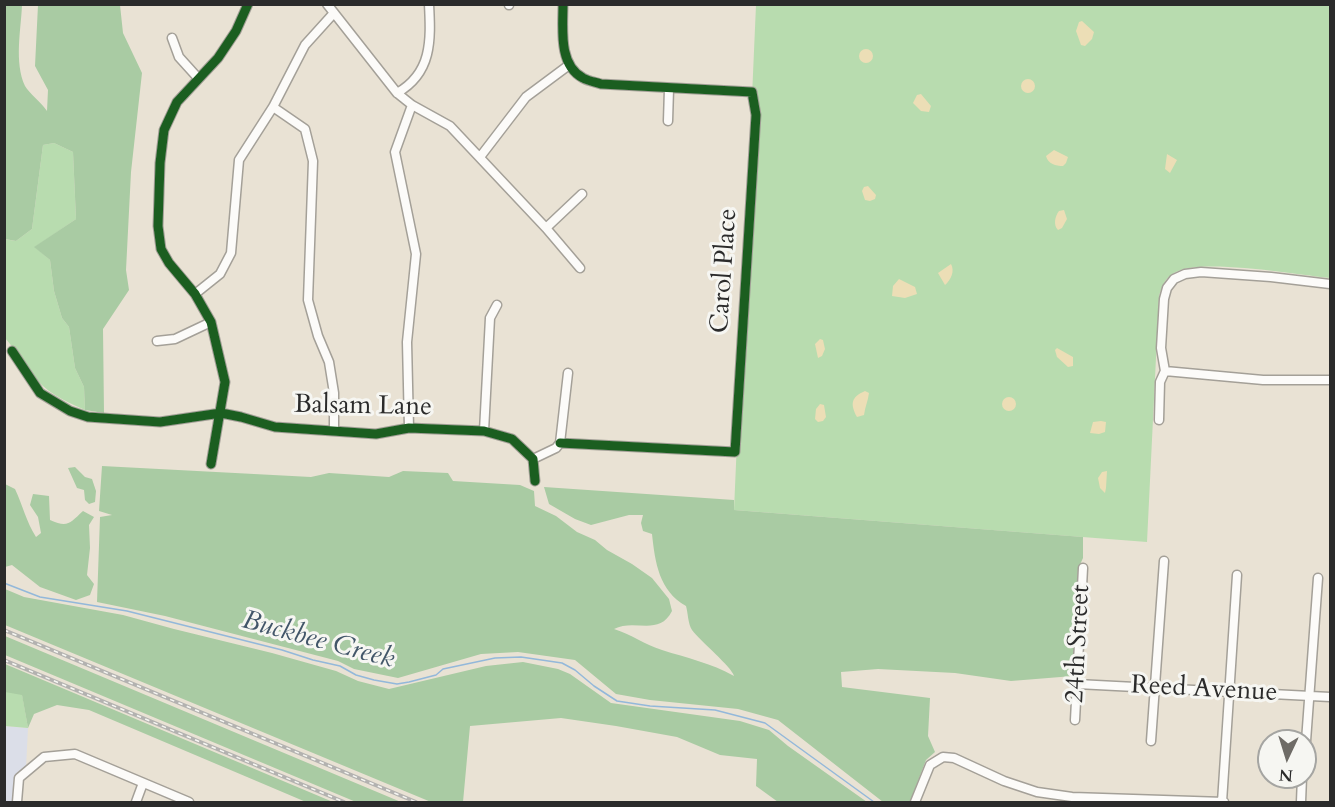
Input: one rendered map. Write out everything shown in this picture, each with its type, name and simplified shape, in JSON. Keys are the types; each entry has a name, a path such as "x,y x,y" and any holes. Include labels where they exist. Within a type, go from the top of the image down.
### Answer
{"street":[{"path":"211,464 225,382 211,322 195,294 166,259 161,249 158,226 160,163 164,130 177,102 219,58 248,4"},
{"path":"327,4 397,93 412,105 450,126 546,228 580,268"},
{"path":"397,93 411,85 421,72 428,54 431,34 429,4"},
{"path":"563,4 562,40 569,65 582,78 601,84 669,89 668,121"},
{"path":"195,294 220,274 231,253 239,160 273,107 305,45 333,14"},
{"path":"172,38 179,57 198,78"},
{"path":"480,157 526,97 569,65"},
{"name":"Carol Place","path":"560,443 735,452 756,115 752,92 669,89"},
{"path":"409,428 407,342 416,254 395,152 412,105"},
{"path":"273,107 305,129 313,161 308,300 328,362 334,393 334,431"},
{"path":"546,228 582,194"},
{"path":"1159,420 1160,382 1165,371 1161,348 1164,299 1167,288 1174,279 1192,273 1234,274 1330,284"},
{"path":"484,431 490,318 497,305"},
{"path":"158,341 174,339 211,322"},
{"name":"Balsam Lane","path":"12,351 40,393 70,411 88,417 160,422 221,413 275,427 376,434 409,428 484,431 512,439 533,459"},
{"path":"1165,371 1263,380 1330,380"},
{"path":"535,481 533,459 556,448 560,443 568,373"},
{"path":"1150,741 1164,561"},
{"name":"24th Street","path":"1075,720 1083,568"},
{"path":"915,802 930,765 944,757 954,758 1004,781 1037,792 1072,796 1223,802 1237,575"},
{"path":"1307,729 1318,578"},
{"name":"Reed Avenue","path":"1077,684 1330,697"},
{"path":"17,802 20,778 44,757 75,754 189,802"},
{"path":"136,802 143,783"}],"shaded area":[{"path":"4,726 28,728 26,768 15,784 13,802 5,802"}],"green space":[{"path":"4,5 22,5 19,46 22,77 27,89 47,111 48,90 35,66 38,5 120,5 123,33 142,73 131,172 126,270 129,290 103,329 104,413 85,410 84,387 75,368 69,327 62,318 54,291 50,260 34,247 76,219 73,152 54,143 43,145 32,229 16,241 5,239"},
{"path":"756,5 1330,5 1330,278 1249,268 1204,267 1186,268 1174,273 1166,280 1159,296 1147,542 734,510"},
{"path":"54,143 73,152 76,219 35,247 50,260 54,291 62,318 69,327 75,368 84,387 85,410 42,386 5,338 4,239 16,241 32,229 43,145"},
{"path":"102,466 311,477 329,473 389,477 403,471 448,473 453,481 520,485 534,491 535,506 556,516 577,532 595,540 607,550 632,564 652,578 669,599 672,611 667,619 660,623 622,626 614,629 656,648 708,664 734,676 692,630 686,606 677,600 664,584 657,565 652,534 643,531 641,523 643,515 629,515 591,525 549,504 544,487 734,500 734,510 1083,537 1083,558 1078,569 1073,676 1011,681 955,673 878,669 841,672 842,687 930,698 928,736 935,752 926,760 910,802 883,802 778,720 738,709 650,700 616,694 575,660 518,652 481,654 398,678 354,669 338,661 165,616 97,602 100,517 112,515 99,511"},
{"path":"75,467 85,477 92,479 96,491 95,502 89,504 85,500 84,490 77,488 68,468"},
{"path":"5,484 15,489 36,537 41,533 38,517 30,505 33,494 49,496 50,520 65,524 75,519 83,511 94,517 89,525 90,548 87,575 94,584 90,595 76,600 40,587 12,565 5,567"},
{"path":"5,589 24,597 123,615 272,653 389,689 486,666 523,662 558,669 570,674 611,703 740,721 769,730 867,802 778,802 756,786 757,759 720,755 677,737 561,718 470,726 463,802 431,802 5,625"},
{"path":"5,636 401,802 356,802 5,655"},
{"path":"5,664 333,802 306,802 89,710 57,705 34,714 28,728 22,695 5,692"},
{"path":"4,667 22,694 28,728 5,726"}],"sand":[{"path":"1082,21 1094,32 1092,39 1085,46 1081,45 1076,31 1079,22"},
{"path":"863,49 869,49 873,56 869,63 863,63 859,59 859,53"},
{"path":"1028,79 1033,81 1035,86 1033,91 1028,93 1023,91 1021,86 1023,81"},
{"path":"921,94 931,106 929,112 921,111 913,103 917,95"},
{"path":"1054,150 1068,157 1063,166 1053,164 1047,159 1046,156"},
{"path":"1167,154 1177,160 1170,173 1165,169"},
{"path":"868,186 876,195 875,199 865,200 862,191"},
{"path":"1064,210 1067,219 1062,228 1058,230 1055,226 1056,218 1059,211"},
{"path":"951,264 952,275 945,285 938,273"},
{"path":"899,279 915,287 917,294 905,298 892,296 893,286"},
{"path":"820,339 823,340 825,349 822,356 818,358 815,344"},
{"path":"1057,348 1073,357 1073,366 1068,367 1057,357 1055,350"},
{"path":"865,391 869,393 864,415 857,417 853,401"},
{"path":"1009,397 1014,399 1016,404 1014,409 1009,411 1004,409 1002,404 1004,399"},
{"path":"820,404 824,405 826,417 823,421 818,422 815,419 816,409"},
{"path":"1093,422 1106,422 1105,432 1090,433"},
{"path":"1107,471 1105,493 1100,488 1098,478 1102,472"}],"waterway":[{"name":"Buckbee Creek","path":"4,583 40,597 127,611 282,650 340,666 356,675 397,684 436,675 443,669 495,658 521,657 562,663 617,701 650,706 715,710 765,723 874,802"}],"railway":[{"path":"4,630 416,802"},
{"path":"4,660 344,802"}],"cycle path":[{"path":"211,464 225,382 211,322 195,294 169,263 161,249 158,226 160,163 164,130 177,102 218,58 236,31 248,4"},
{"path":"560,443 735,452 756,115 752,92 601,84 583,78 569,64 566,55 563,35 563,4"},
{"path":"12,351 40,393 70,411 88,417 160,422 221,413 275,427 376,434 409,428 484,431 512,439 533,459 535,481"}]}
